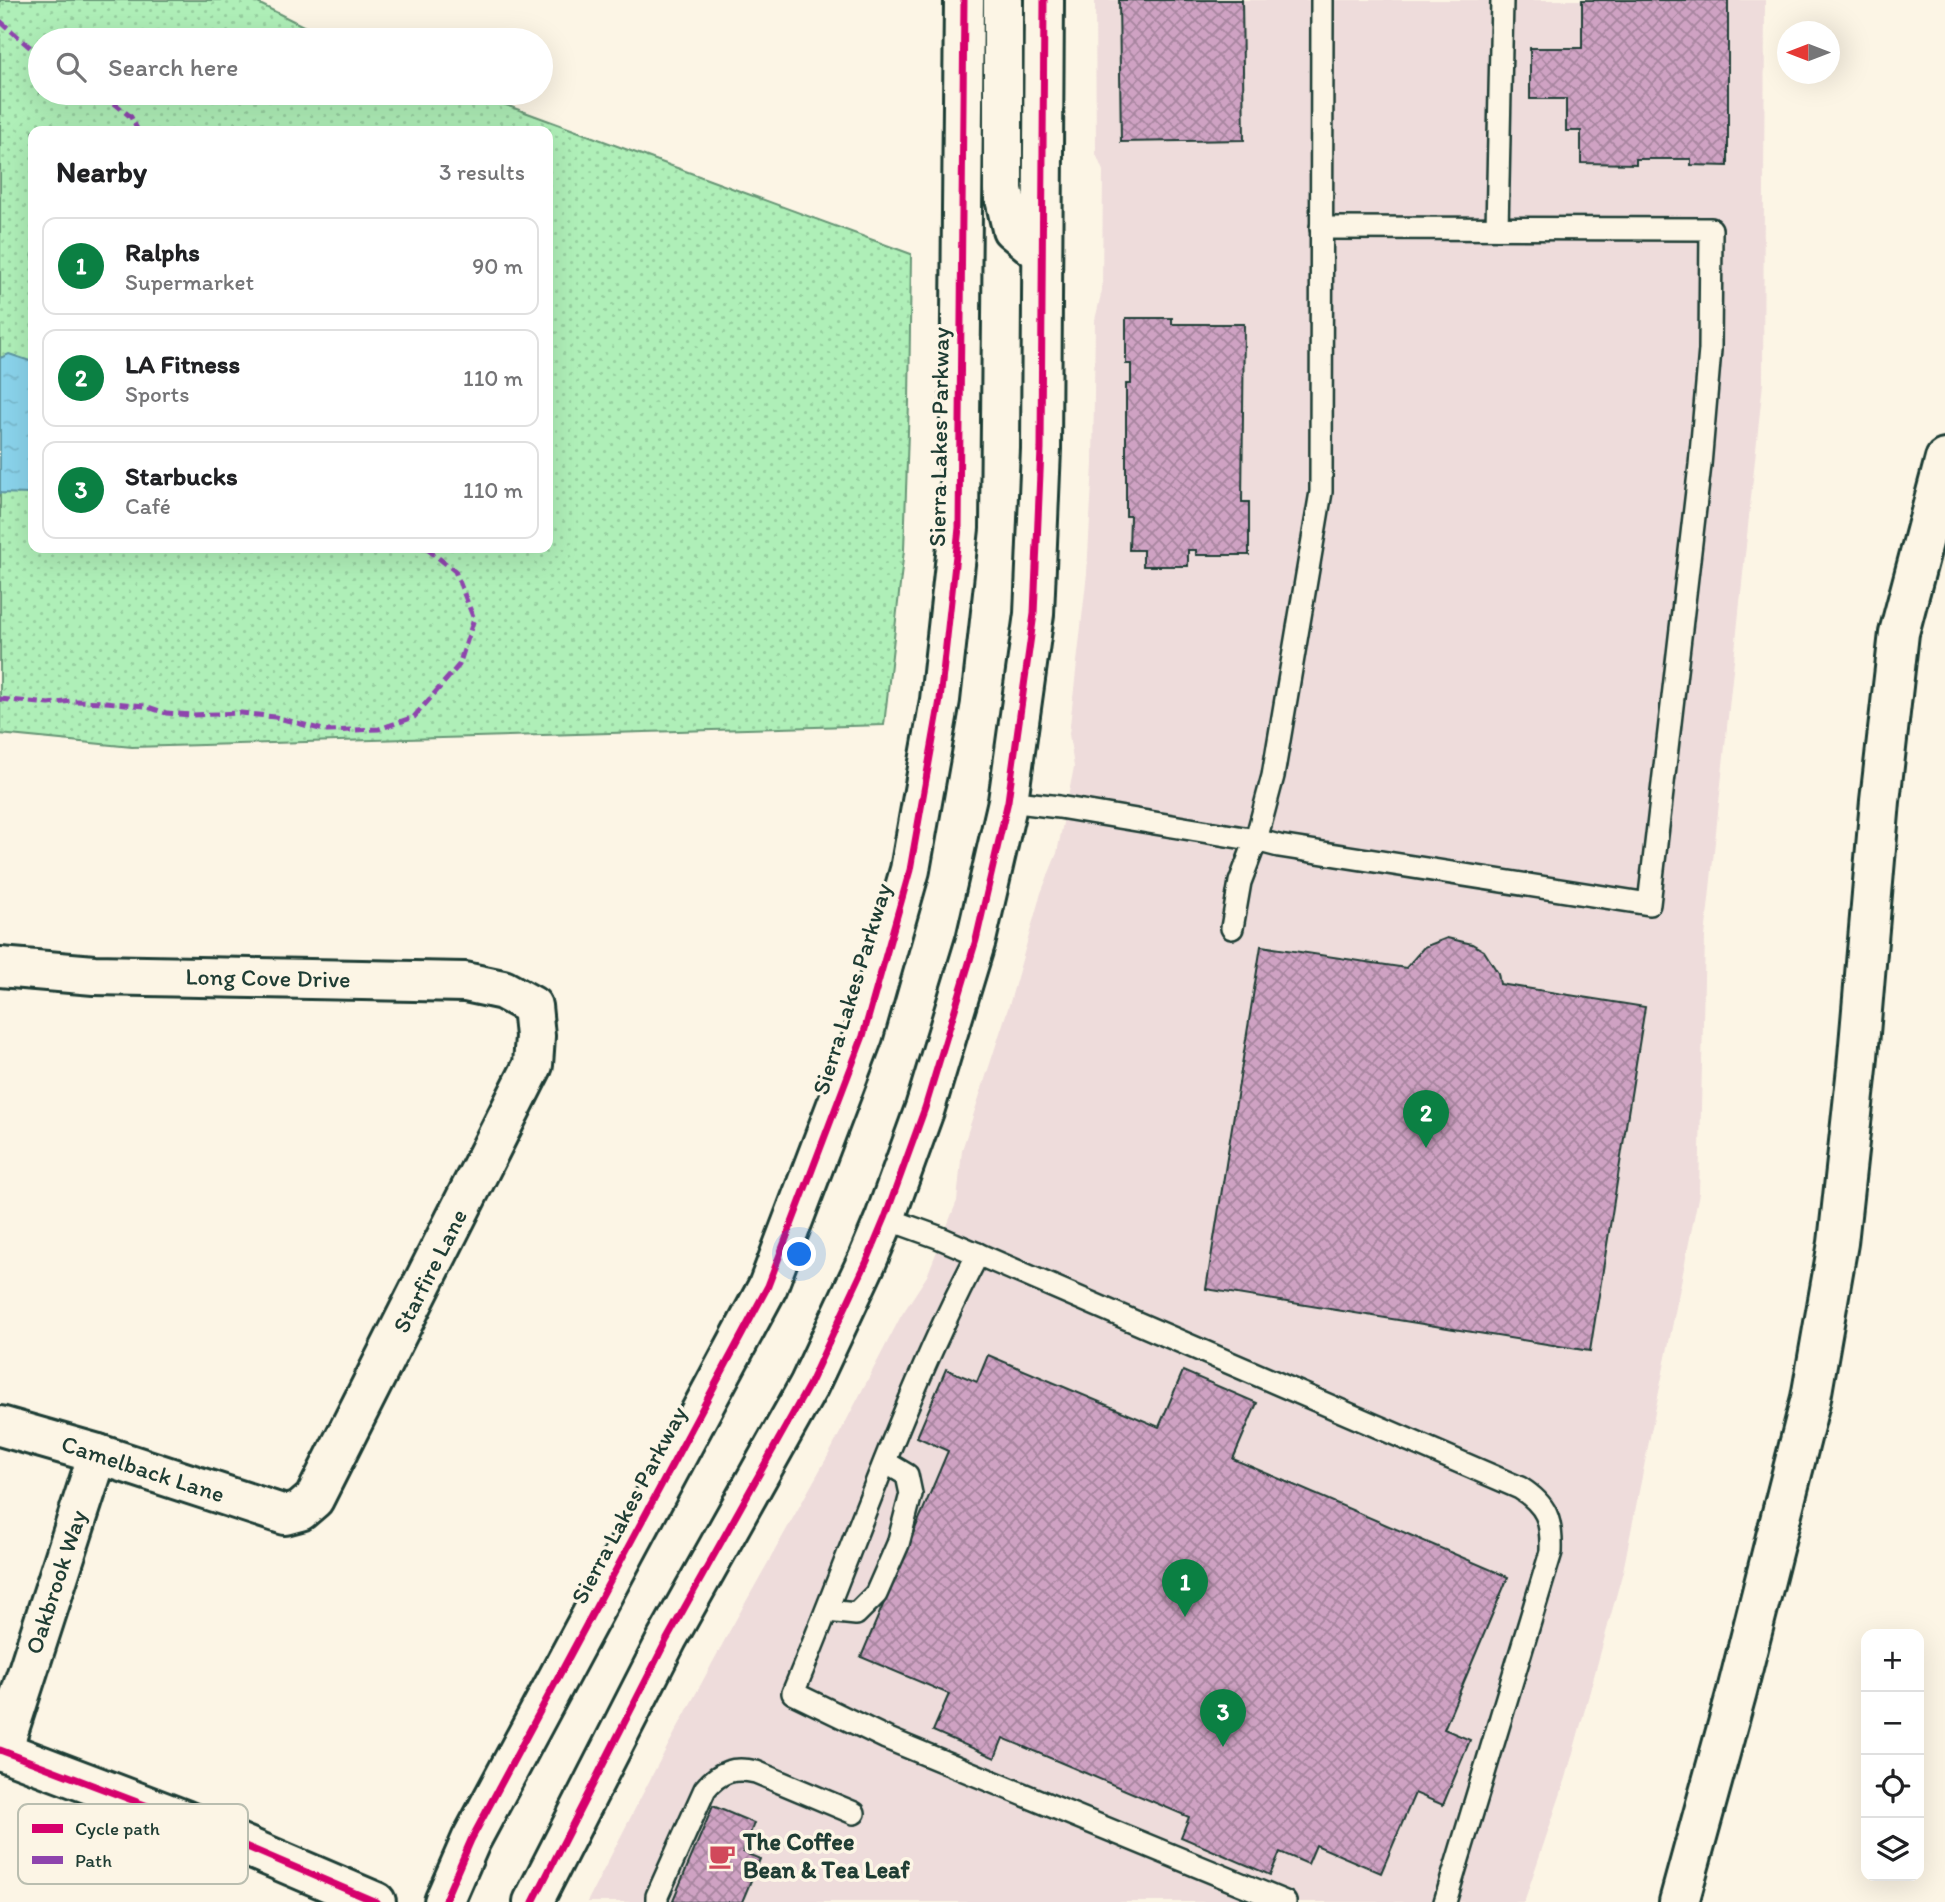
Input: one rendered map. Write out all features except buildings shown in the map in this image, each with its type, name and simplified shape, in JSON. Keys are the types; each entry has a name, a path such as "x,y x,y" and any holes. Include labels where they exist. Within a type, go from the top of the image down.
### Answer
{"main road":[{"name":"Sierra Lakes Parkway","path":"444,1902 471,1840 768,1286 863,1036 910,870 940,700 959,528 964,0"},
{"path":"1003,0 1003,190 1012,229 1041,253"},
{"path":"533,1902 667,1639 809,1385 885,1218 925,1108 976,940 1008,801 1034,614 1041,449 1044,0"},
{"path":"1679,1902 1737,1691 1811,1398 1838,1243 1857,1068 1880,801 1899,633 1945,459"},
{"name":"Long Cove Drive","path":"0,967 93,975 466,982 503,990 532,1006"},
{"name":"Starfire Lane","path":"285,1515 300,1511 314,1499 533,1065 536,1036 532,1006"},
{"name":"Camelback Lane","path":"0,1426 98,1454 285,1515"},
{"name":"Oakbrook Way","path":"1,1750 98,1454"},
{"path":"1,1750 143,1804"},
{"path":"248,1847 376,1902"}],"lane":[{"path":"1232,928 1240,882 1256,840 1273,776 1321,492 1322,0"},
{"path":"1497,228 1502,0"},
{"path":"1008,801 1649,904 1700,465 1710,350 1711,229 1321,228"},
{"path":"885,1218 978,1254 1520,1488 1536,1499 1548,1516 1551,1552 1445,1902"},
{"path":"978,1254 951,1309 885,1462 793,1693 886,1738 1285,1902"},
{"path":"827,1611 856,1614 876,1594 898,1544 911,1494 907,1475 885,1462"},
{"path":"657,1902 657,1896 705,1789 715,1778 727,1771 741,1769 756,1772 854,1813"}],"shaded area":[{"path":"1095,0 1765,0 1763,383 1705,937 1699,1193 1623,1571 1566,1778 1524,1902 587,1902 729,1632 830,1452 901,1316 927,1276 957,1201 962,1150 1010,1002 1041,893 1057,853 1074,767 1069,734 1087,573 1093,464 1095,320 1102,290 1103,171 1096,154"}],"green space":[{"path":"0,0 252,0 307,28 28,28 28,105 506,105 911,254 904,550 884,725 132,747 0,734"}],"water":[{"path":"9,354 28,360 28,494 0,493 0,358"}],"marked path":[{"path":"0,21 28,46"},
{"path":"116,105 131,117 136,126"},
{"path":"0,699 49,704 72,701 106,702 192,715 241,713 275,717 327,731 379,729 414,717 459,665 474,619 455,571 432,553"}],"cycle path":[{"path":"444,1902 471,1840 768,1286 863,1036 910,870 940,700 959,528 964,0"},
{"path":"533,1902 667,1639 809,1385 867,1261 925,1108 976,940 1008,801 1034,614 1041,449 1044,0"},
{"path":"0,1750 142,1804"},
{"path":"248,1847 376,1902"}],"place":[{"name":"LA Fitness","path":"1426,1148"},
{"name":"Ralphs","path":"1185,1617"},
{"name":"Starbucks","path":"1223,1747"},
{"name":"The Coffee Bean & Tea Leaf","path":"722,1856"}]}
